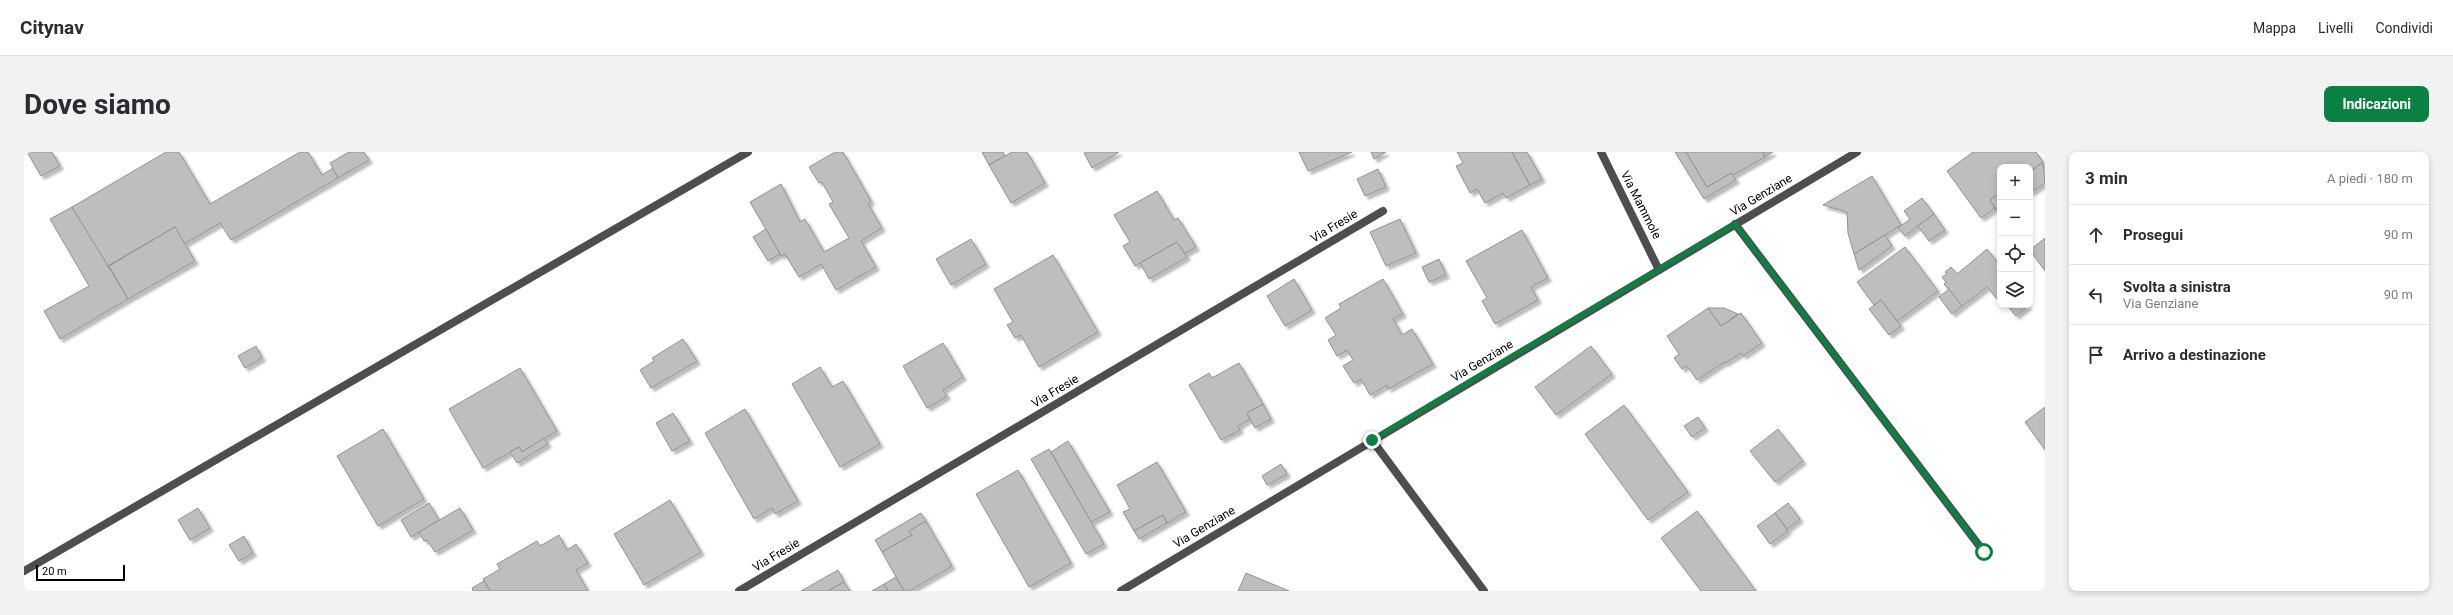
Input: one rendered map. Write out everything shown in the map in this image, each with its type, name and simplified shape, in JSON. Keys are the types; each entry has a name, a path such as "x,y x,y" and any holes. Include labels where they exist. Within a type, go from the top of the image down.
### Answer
{"street":[{"path":"24,571 748,152"},
{"name":"Via Mammole","path":"1600,152 1659,270"},
{"name":"Via Genziane","path":"1120,591 1857,152"},
{"name":"Via Fresie","path":"739,591 1383,211"},
{"path":"1735,224 1984,552"},
{"path":"1372,440 1484,591"}],"building":[{"path":"27,152 52,152 60,166 41,176"},
{"path":"166,152 179,152 210,204 300,152 308,152 322,175 333,168 338,178 231,240 220,223 184,244 175,227 106,267 72,207"},
{"path":"349,152 364,152 369,160 338,178 330,163"},
{"path":"835,152 843,152 871,201 868,204 882,228 861,241 876,267 836,290 821,264 799,277 785,254 781,256 750,202 781,184 800,222 805,219 824,252 849,238 829,204 833,202 822,182 819,183 809,167"},
{"path":"982,152 1003,152 1005,156 989,165"},
{"path":"1012,152 1027,152 1045,183 1011,203 989,165"},
{"path":"1119,152 1092,168 1084,153"},
{"path":"1299,152 1352,152 1308,171"},
{"path":"1371,152 1386,152 1374,159"},
{"path":"1457,152 1512,152 1530,185 1506,198 1503,193 1485,203 1477,189 1470,193 1456,166 1463,163"},
{"path":"1512,152 1527,152 1542,179 1530,185"},
{"path":"1675,152 1686,152 1707,187 1731,173 1736,180 1704,199"},
{"path":"1686,152 1763,152 1765,157 1733,175 1731,173 1707,187"},
{"path":"1763,152 1773,152 1765,157"},
{"path":"1973,152 2036,152 2043,162 2033,170 2033,164 1997,164 1997,195 1990,200 1995,208 1981,218 1947,171"},
{"path":"2043,162 2045,183 2033,191 2033,170"},
{"path":"1378,169 1386,187 1365,196 1357,179"},
{"path":"1872,176 1901,225 1854,254 1848,233 1847,212 1823,205"},
{"path":"1157,191 1174,220 1178,218 1196,247 1184,254 1177,242 1135,266 1123,246 1130,242 1114,215"},
{"path":"1997,195 1997,210 1990,200"},
{"path":"1922,198 1934,214 1905,236 1898,228 1910,219 1904,211"},
{"path":"72,207 128,299 60,339 44,311 89,286 50,219"},
{"path":"1934,214 1945,230 1929,241 1918,226"},
{"path":"1400,219 1416,253 1386,266 1370,232"},
{"path":"175,227 195,261 128,299 109,266"},
{"path":"766,229 780,254 768,261 753,237"},
{"path":"1522,230 1548,278 1531,287 1538,300 1495,324 1482,301 1487,298 1466,261"},
{"path":"1885,235 1892,246 1859,270 1854,254"},
{"path":"2045,238 2045,271 2033,254 2033,248"},
{"path":"971,239 986,264 951,285 936,259"},
{"path":"1177,242 1187,257 1149,279 1140,263"},
{"path":"1905,247 1938,291 1897,321 1881,300 1874,305 1857,282"},
{"path":"1987,249 1997,261 1997,299 1987,287 1962,306 1944,284 1946,282 1942,277 1947,274 1945,272 1951,267 1957,274"},
{"path":"1053,255 1098,332 1039,367 1021,335 1015,338 1007,325 1013,322 994,289"},
{"path":"1439,259 1446,275 1429,282 1422,267"},
{"path":"1294,279 1312,310 1285,326 1267,296"},
{"path":"1383,279 1403,314 1393,319 1402,335 1412,329 1433,364 1388,389 1387,385 1370,395 1361,379 1354,383 1343,366 1353,360 1347,350 1337,356 1328,340 1336,335 1325,318 1341,308 1339,304"},
{"path":"1949,289 1962,306 1952,314 1939,297"},
{"path":"1881,300 1901,326 1889,335 1869,309"},
{"path":"1708,308 1721,326 1741,313 1762,343 1743,356 1741,353 1725,363 1724,362 1697,380 1687,366 1682,369 1674,358 1679,354 1667,336"},
{"path":"1708,308 1724,308 1738,314 1721,326"},
{"path":"2009,308 2025,308 2016,316"},
{"path":"683,339 697,361 651,388 640,370 654,361 652,358"},
{"path":"943,343 963,377 943,390 947,396 927,408 903,366"},
{"path":"256,346 262,358 245,368 238,356"},
{"path":"1591,346 1612,374 1556,415 1535,387"},
{"path":"1239,363 1263,404 1247,413 1250,419 1238,426 1240,430 1221,440 1189,385 1209,373 1212,378"},
{"path":"820,367 832,387 843,381 880,444 840,467 792,384"},
{"path":"520,368 557,431 522,452 519,447 483,468 449,409"},
{"path":"1263,404 1271,419 1255,428 1247,413"},
{"path":"1624,405 1688,492 1648,520 1585,434"},
{"path":"2045,407 2045,450 2025,422"},
{"path":"745,409 798,501 775,514 772,508 754,519 705,433"},
{"path":"673,413 690,441 672,451 656,423"},
{"path":"1698,417 1705,428 1692,437 1684,426"},
{"path":"383,429 424,499 378,526 337,456"},
{"path":"1778,429 1803,461 1775,482 1750,451"},
{"path":"544,438 548,444 517,463 510,452 519,447 522,452"},
{"path":"1068,441 1110,512 1091,522 1051,452"},
{"path":"1049,449 1104,544 1086,554 1031,459"},
{"path":"1157,462 1186,512 1167,523 1163,515 1134,531 1123,512 1130,509 1117,485"},
{"path":"1281,464 1287,474 1267,485 1262,476"},
{"path":"1018,470 1071,563 1029,587 976,494"},
{"path":"670,500 701,552 644,585 614,534"},
{"path":"429,503 439,520 411,537 401,520"},
{"path":"1788,503 1800,519 1787,529 1775,513"},
{"path":"198,508 210,528 190,540 178,520"},
{"path":"460,508 473,530 435,552 427,540 424,541 419,532"},
{"path":"1697,511 1756,591 1701,591 1661,538"},
{"path":"921,513 926,521 909,531 912,535 882,552 875,540"},
{"path":"1775,513 1788,531 1770,544 1757,526"},
{"path":"1163,515 1167,523 1139,539 1134,531"},
{"path":"926,521 952,566 909,591 904,591 882,552 912,535 909,531"},
{"path":"559,535 567,550 576,544 588,563 576,570 588,591 490,591 483,579 500,569 497,564 537,541 540,546"},
{"path":"244,536 253,553 239,561 229,545"},
{"path":"838,570 844,582 828,591 801,591"},
{"path":"1246,573 1289,591 1238,591"},
{"path":"896,577 904,591 888,591 884,584"},
{"path":"484,581 490,591 473,591 472,588"},
{"path":"844,582 850,591 828,591"},
{"path":"884,584 888,591 872,591"}],"route":[{"path":"1372,440 1735,224 1984,552"}]}
